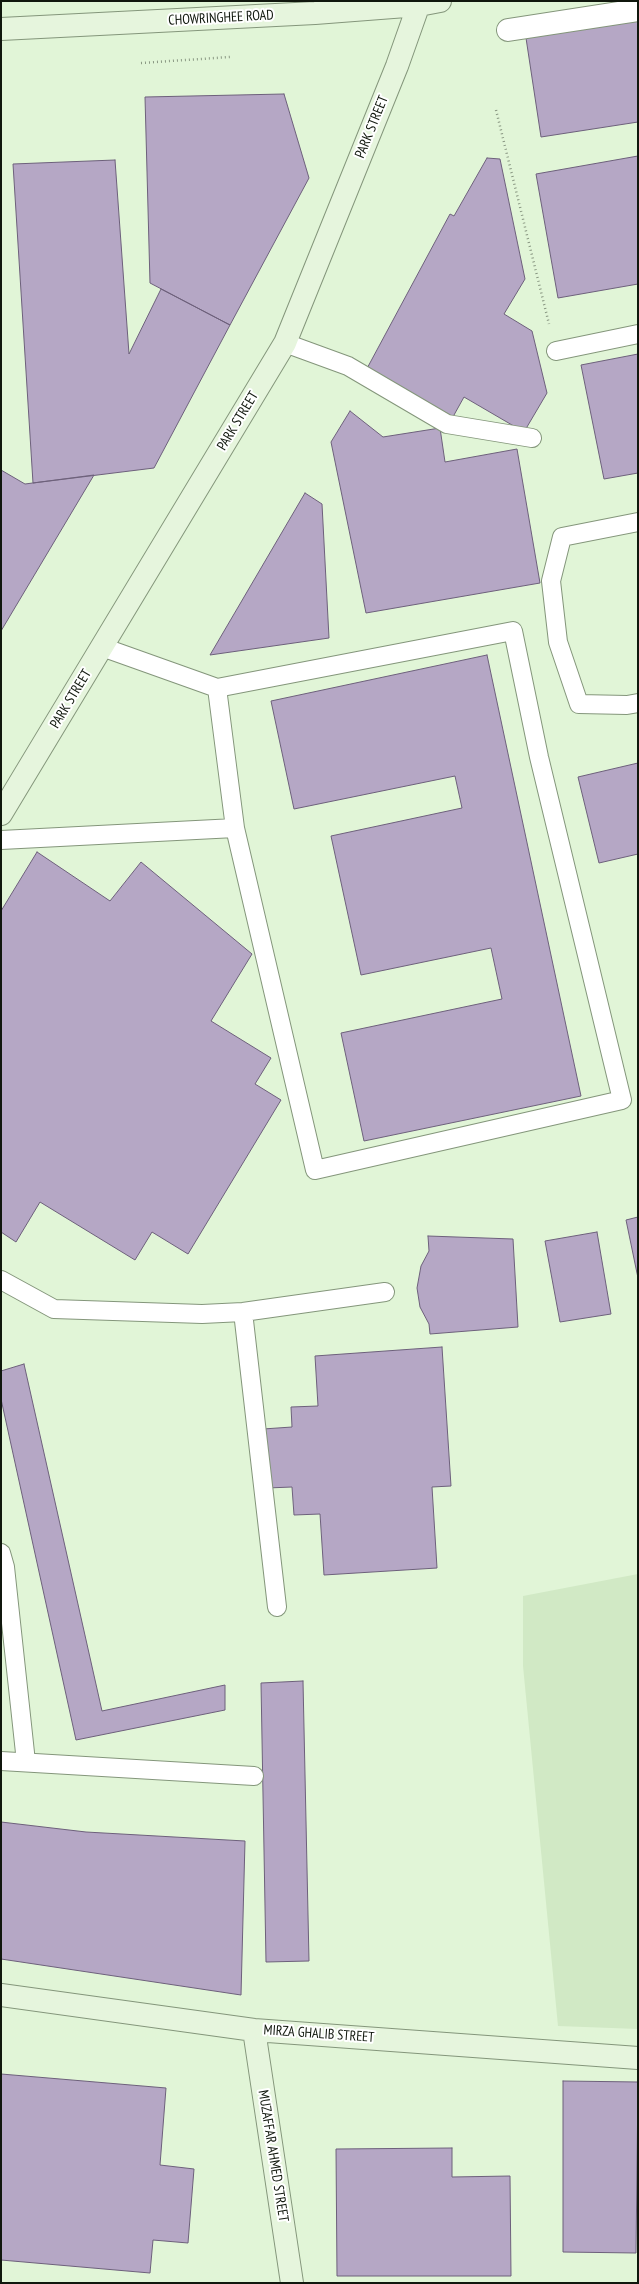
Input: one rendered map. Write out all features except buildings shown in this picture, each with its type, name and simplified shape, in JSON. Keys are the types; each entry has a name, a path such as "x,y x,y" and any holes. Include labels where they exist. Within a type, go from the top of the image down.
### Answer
{"main road":[{"name":"CHOWRINGHEE ROAD","path":"1,29 315,13 440,1"},
{"name":"PARK STREET","path":"1,814 285,344 397,66 419,3"},
{"name":"MIRZA GHALIB STREET","path":"1,1995 254,2030 638,2058"},
{"name":"MUZAFFAR AHMED STREET","path":"254,2030 292,2283"}],"street":[{"path":"508,30 638,10"}],"lane":[{"path":"556,352 638,334"},
{"path":"285,344 348,366 447,424 532,438"},
{"path":"638,522 562,537 551,581 558,642 579,704 627,705 638,703"},
{"path":"102,647 217,688 513,631 539,757 622,1100 315,1170 235,828 217,688"},
{"path":"1,840 235,828"},
{"path":"1,1280 54,1309 202,1314 243,1312 385,1292"},
{"path":"243,1312 277,1607"},
{"path":"1,1552 6,1567 26,1762"},
{"path":"1,1761 254,1776"}],"path":[{"path":"141,63 230,57"},
{"path":"496,110 556,352"}],"shaded area":[{"path":"638,1574 638,2029 558,2026 523,1666 523,1596"}]}
